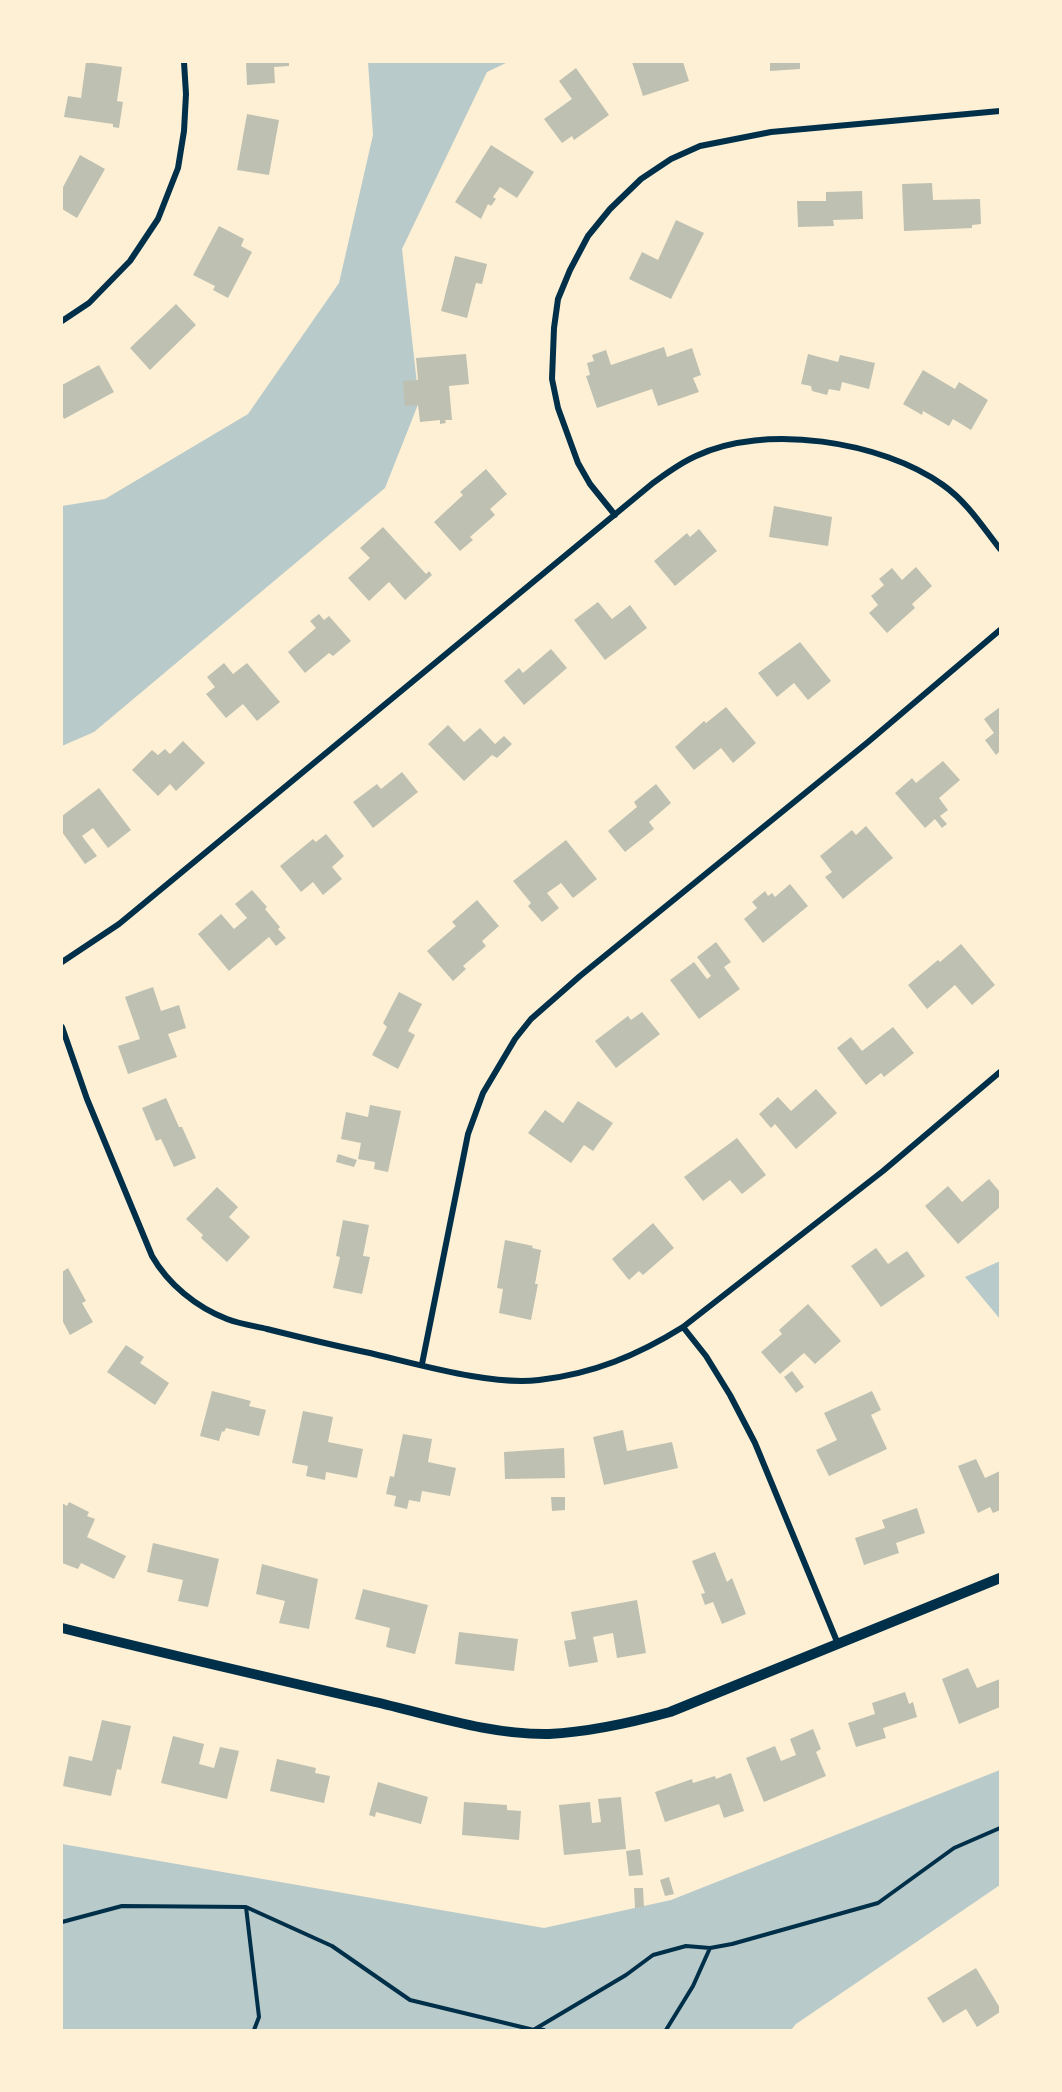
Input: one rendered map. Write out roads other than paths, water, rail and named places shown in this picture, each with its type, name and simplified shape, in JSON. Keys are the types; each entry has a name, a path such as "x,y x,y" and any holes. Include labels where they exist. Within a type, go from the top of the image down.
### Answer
{"street":[{"path":"62,321 88,303 130,261 158,219 178,168 183,140 186,94 184,62"},
{"path":"615,515 590,484 578,463 558,408 552,379 554,327 558,299 588,236 610,209 641,179 671,159 700,146 771,132 1000,111"},
{"path":"62,962 119,924 615,515 676,466 698,454 745,442 787,438 854,446 892,458 927,474 944,485 970,508 1000,549"},
{"path":"422,1364 468,1134 483,1093 515,1039 531,1019 580,976 868,742 1000,630"},
{"path":"62,1028 87,1099 152,1256 160,1271 174,1286 192,1300 227,1319 306,1339 495,1379 538,1380 582,1372 625,1359 651,1347 683,1327 883,1171 1000,1072"},
{"path":"683,1327 706,1356 755,1443 838,1644"},
{"path":"62,1628 444,1719 495,1729 548,1734 596,1730 670,1712 1000,1578"}]}
